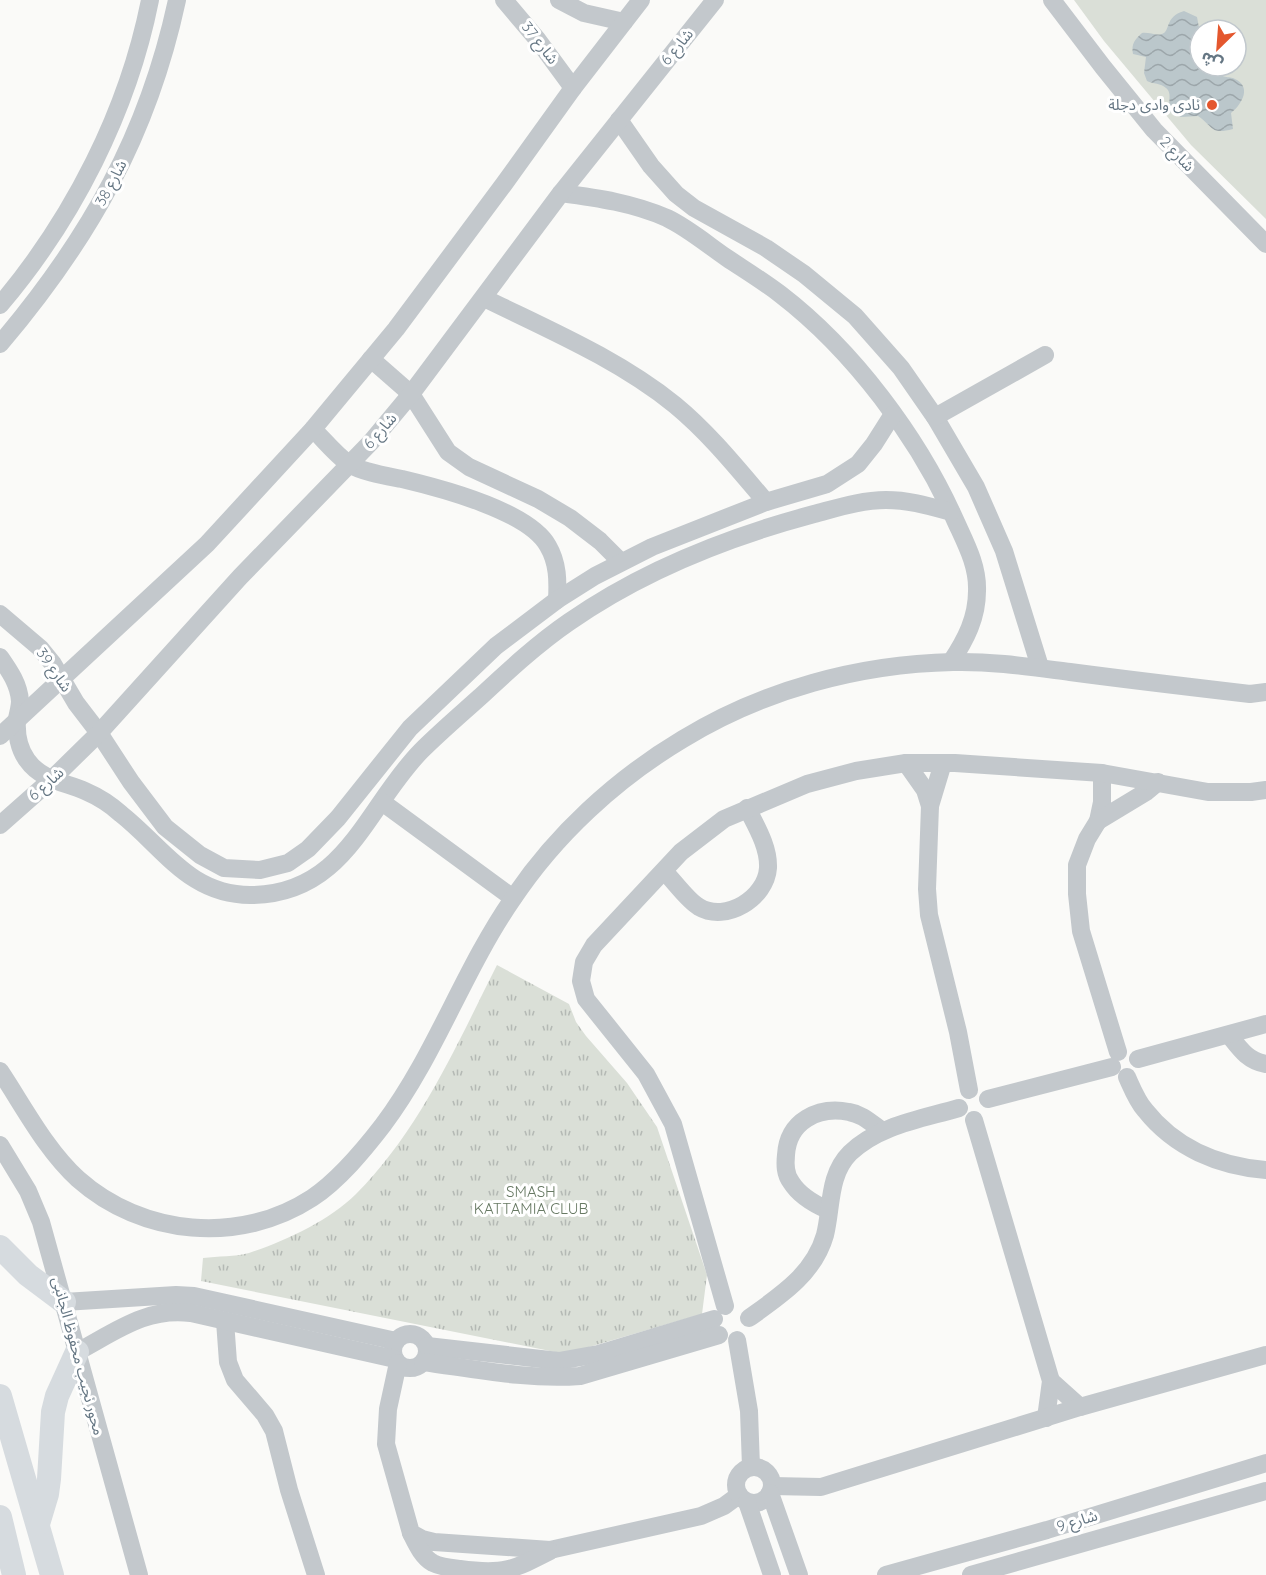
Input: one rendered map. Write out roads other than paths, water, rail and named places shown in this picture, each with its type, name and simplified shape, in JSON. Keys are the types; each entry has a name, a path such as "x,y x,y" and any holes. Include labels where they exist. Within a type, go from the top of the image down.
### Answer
{"main road":[{"path":"0,1247 28,1275 64,1302"},
{"path":"38,1524 50,1479 53,1412 57,1396 77,1352"},
{"path":"0,1396 52,1575"},
{"path":"0,1517 14,1575"}],"street":[{"name":"شارع 38","path":"0,305 51,236 84,182 110,128 134,69 150,0"},
{"name":"شارع 38","path":"0,344 58,271 108,192 132,142 153,88 170,33 177,0"},
{"name":"شارع 37","path":"504,0 537,39 573,88"},
{"path":"559,0 584,13 624,22"},
{"path":"0,736 207,544 313,429 396,329 498,194 573,88 641,0"},
{"name":"شارع 6","path":"0,827 99,733 240,577 371,442 411,394 561,193 715,0"},
{"name":"شارع 2","path":"1052,0 1154,130 1266,244"},
{"path":"619,120 651,166 676,194 694,208 766,248 804,273 855,316 901,369 935,417 976,487 1004,551 1040,667"},
{"path":"561,193 637,206 669,219 780,294 830,339 875,389 914,444 951,512 974,564 978,590 975,615 966,640 951,662"},
{"path":"484,298 599,356 656,392 710,438 766,502"},
{"path":"935,417 1045,355"},
{"path":"371,359 411,394 448,452 469,467 538,499 570,518 600,541 621,562"},
{"name":"شارع 39","path":"0,614 40,648 131,782 165,827 200,855 224,868 260,870 288,863 308,849 338,818 410,728 435,703 496,646 557,600 621,562 652,547 766,502 827,484 858,464 893,414"},
{"path":"313,429 350,464 482,503 513,517 538,533 548,546 554,560 558,579 557,600"},
{"path":"0,657 14,677 20,700 17,721 19,742 26,759 38,772 84,790 107,802 188,875 217,892 252,896 284,891 309,882 342,855 419,753 509,670 568,622 613,595 662,569 736,536 843,506 883,500 914,501 951,512"},
{"path":"0,1071 53,1151 77,1178 106,1200 138,1217 174,1226 210,1229 246,1225 281,1215 313,1197 341,1174 383,1125 419,1071 493,930 513,898 549,851 582,817 645,763 685,737 768,698 815,682 914,664 991,663 1040,667 1250,694 1266,692"},
{"path":"906,763 925,790 930,806"},
{"path":"64,1302 176,1295 195,1296 396,1354 410,1368 425,1354 559,1360 598,1354 719,1320 740,1306 746,1311 750,1325 748,1331 737,1340 730,1341 719,1320 673,1124 646,1074 586,999 581,981 584,962 594,945 681,852 724,819 807,784 856,771 906,763 943,763 1102,773 1208,792 1266,790"},
{"path":"943,763 930,806 927,889 929,915 958,1032 969,1090"},
{"path":"1102,773 1102,802 1098,820 1087,839 1077,865 1077,894 1081,931 1119,1065 1143,1108 1161,1129 1210,1159 1237,1168 1266,1170"},
{"path":"1098,820 1146,792 1158,782"},
{"path":"382,802 513,898"},
{"path":"664,871 699,907 717,914 734,910 752,897 765,883 768,868 766,849 747,808"},
{"path":"988,1099 1119,1065 1137,1071 1138,1059 1266,1024"},
{"path":"1229,1035 1244,1054 1255,1062 1266,1065"},
{"path":"969,1090 984,1093 988,1099 989,1106 981,1118 974,1120 968,1118 959,1108 959,1101 969,1090"},
{"path":"749,1318 784,1294 802,1276 816,1256 825,1234 837,1171 849,1154 881,1130 959,1108"},
{"path":"828,1210 806,1197 790,1182 785,1168 786,1148 795,1130 810,1114 831,1111 850,1112 865,1118 881,1130"},
{"path":"974,1120 1051,1381 1046,1418"},
{"name":"محور نجيب محفوظ الجانبى","path":"0,1145 35,1206 46,1238 139,1575"},
{"path":"77,1352 145,1316 175,1311 396,1354"},
{"path":"225,1321 228,1362 235,1380 265,1415 274,1431 289,1490 316,1575"},
{"path":"425,1354 419,1336 413,1334 400,1336 388,1408 386,1444 411,1533 421,1551 432,1562 477,1572 498,1572 520,1567 550,1550"},
{"path":"737,1340 749,1411 751,1467"},
{"path":"771,1489 821,1487 1080,1407 1266,1355"},
{"path":"1051,1381 1080,1407"},
{"name":"شارع 9","path":"886,1575 1047,1530 1266,1463"},
{"path":"772,1575 743,1498 736,1488 736,1481 744,1469 751,1467 759,1467 771,1478 771,1489 799,1575"},
{"path":"411,1533 434,1542 550,1550 702,1516 743,1498 756,1503 764,1500 771,1489"},
{"name":"شارع 9","path":"971,1575 1266,1491"},
{"path":"1047,1530 1053,1553"}],"water":[{"path":"1184,11 1197,18 1188,18 1188,78 1231,78 1237,80 1244,88 1241,102 1231,113 1233,129 1216,130 1198,116 1181,117 1170,112 1168,90 1162,85 1147,81 1144,73 1146,57 1133,54 1137,37 1142,33 1162,34 1173,17"}],"place":[{"name":"نادى وادى دجلة","path":"1212,105"}],"park label":[{"name":"SMASH KATTAMIA CLUB","path":"531,1200"}]}
